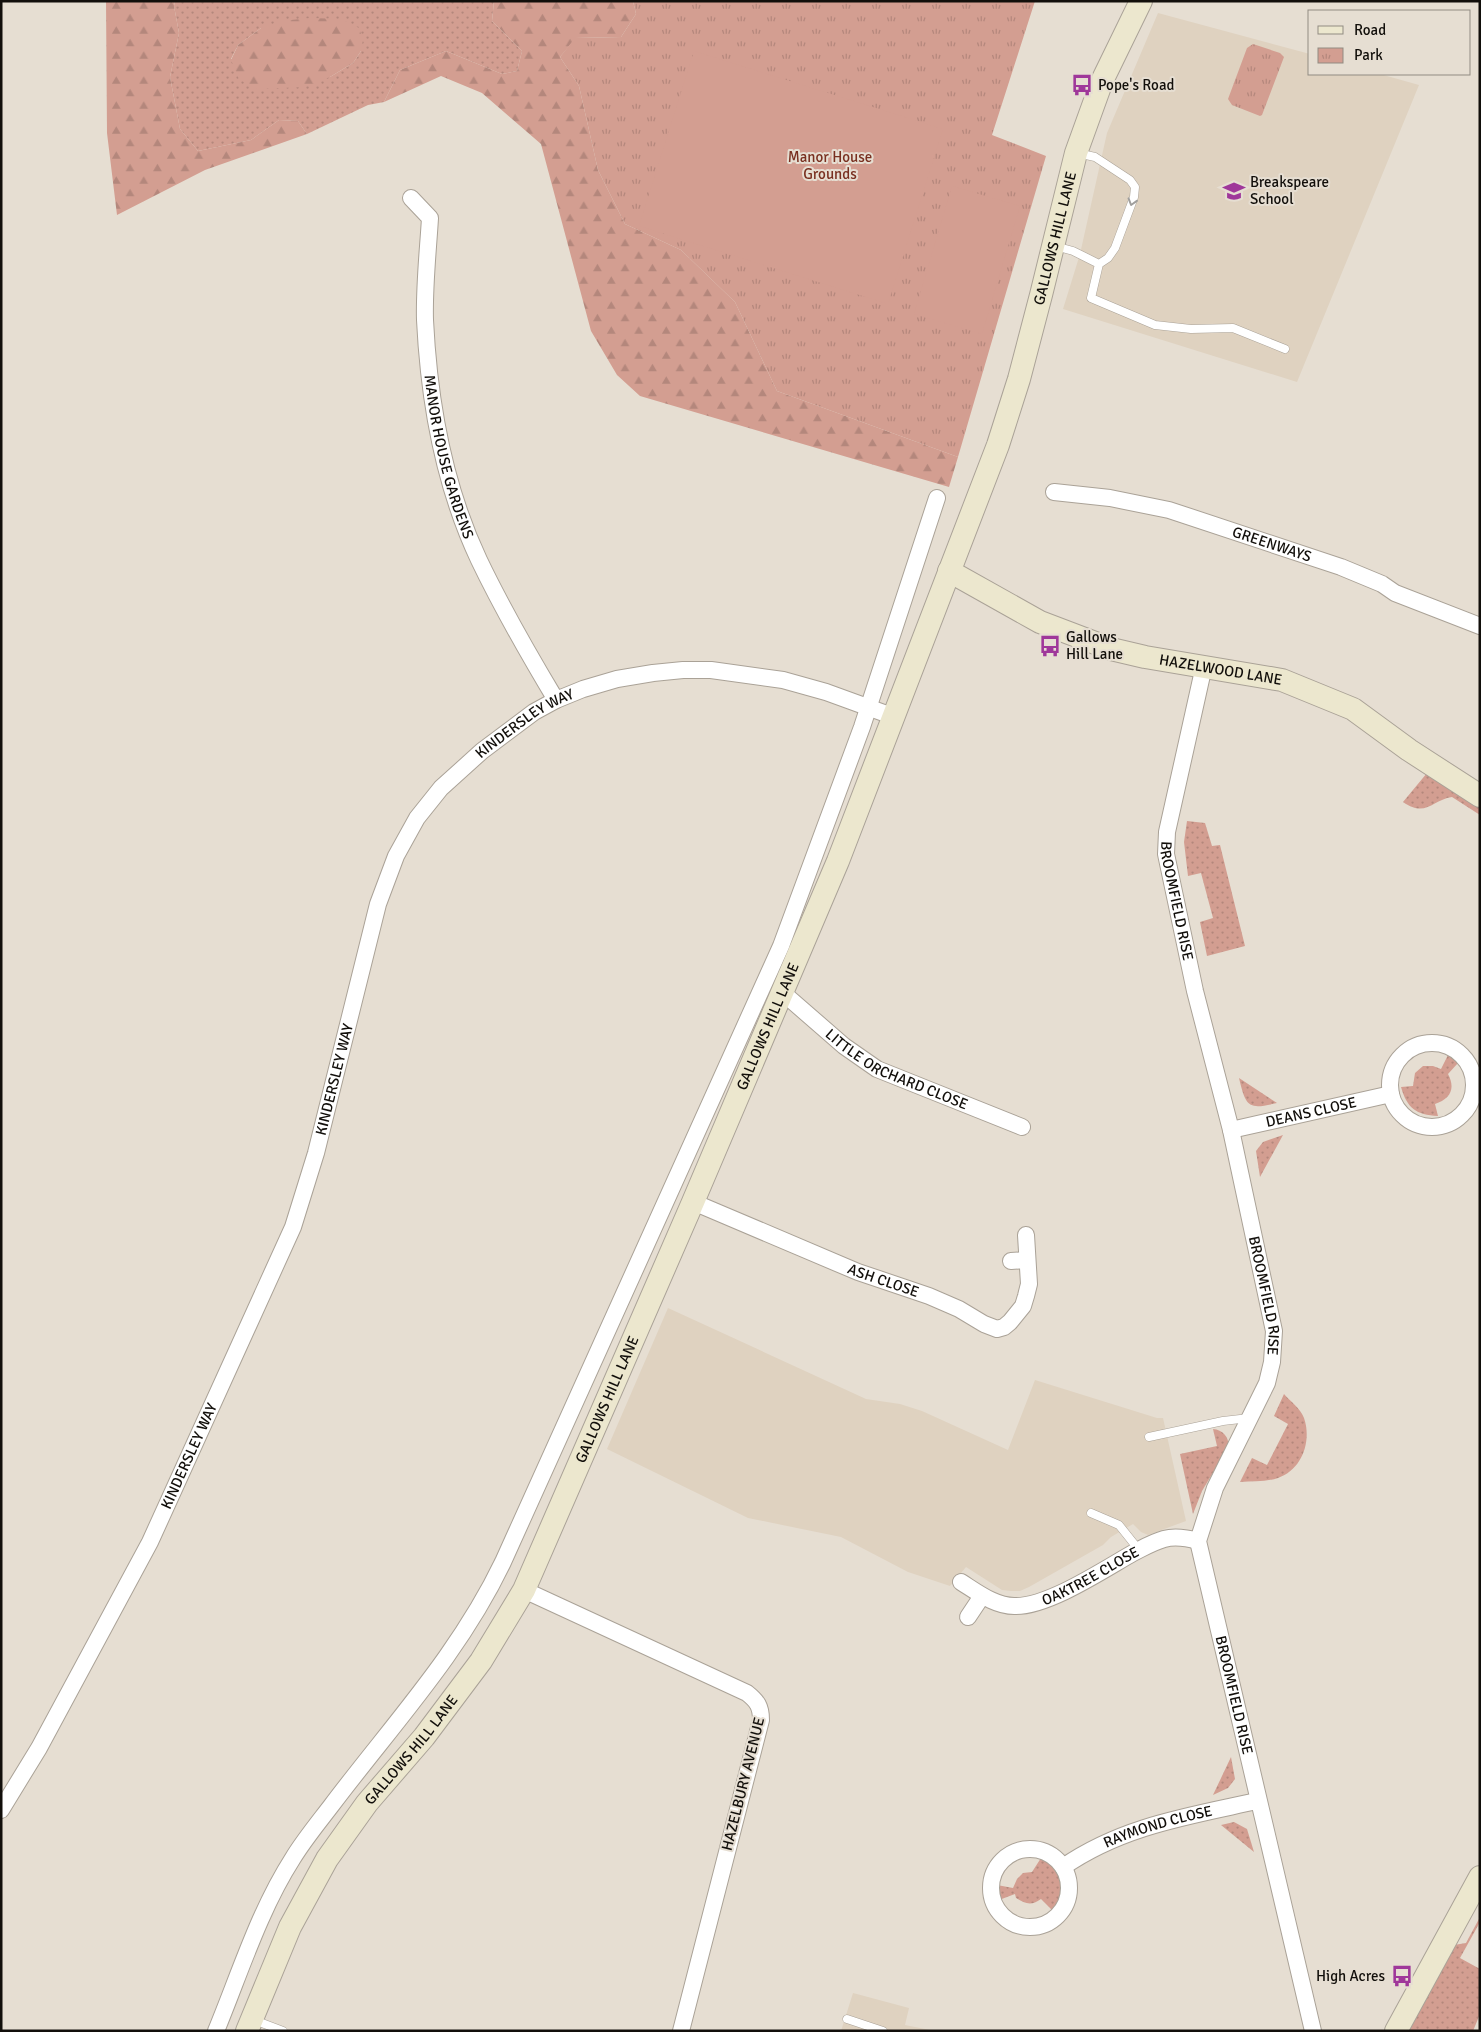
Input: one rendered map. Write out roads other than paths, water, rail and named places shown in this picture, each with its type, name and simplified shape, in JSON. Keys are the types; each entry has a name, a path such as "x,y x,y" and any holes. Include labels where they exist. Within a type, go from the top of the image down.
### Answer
{"street":[{"name":"GALLOWS HILL LANE","path":"250,2025 290,1927 327,1859 367,1803 424,1737 481,1661 524,1590 782,996 838,861 892,716 998,445 1019,379 1076,153 1102,81 1141,1"},
{"name":"MANOR HOUSE GARDENS","path":"411,198 430,218 425,318 427,349 431,391 449,478 479,559 556,700"},
{"name":"GREENWAYS","path":"1054,492 1110,498 1169,510 1341,566 1382,584 1395,593 1480,626"},
{"name":"GALLOWS HILL LANE","path":"216,2031 259,1924 293,1857 355,1774 457,1644 487,1596 781,946 869,707 937,498"},
{"name":"HAZELWOOD LANE","path":"949,571 1040,622 1111,649 1145,657 1282,680 1353,709 1409,750 1480,796"},
{"name":"BROOMFIELD RISE","path":"1204,666 1167,832 1166,854 1196,991 1231,1130 1274,1331 1272,1362 1266,1383 1251,1418 1215,1488 1198,1542 1257,1801 1313,2031"},
{"name":"KINDERSLEY WAY","path":"1,1810 39,1748 150,1542 293,1227 316,1153 349,1013 378,904 396,856 417,818 441,788 482,751 534,712 583,688 618,679 676,670 711,670 783,680 892,716"},
{"name":"LITTLE ORCHARD CLOSE","path":"782,996 790,999 844,1046 878,1069 1022,1127"},
{"path":"1424,1044 1447,1045 1460,1053 1468,1063 1473,1075 1474,1092 1470,1104 1462,1115 1444,1126 1429,1127 1407,1118 1396,1108 1391,1094 1390,1082 1394,1068 1400,1058 1412,1048 1424,1044"},
{"name":"DEANS CLOSE","path":"1231,1130 1391,1094"},
{"name":"ASH CLOSE","path":"693,1202 858,1272 944,1302 991,1328 1004,1327 1023,1306 1029,1284 1026,1235"},
{"path":"1011,1261 1027,1260"},
{"path":"586,1380 612,1390"},
{"name":"OAKTREE CLOSE","path":"961,1582 982,1596 1004,1605 1030,1604 1054,1596 1163,1539 1185,1538 1198,1542"},
{"name":"HAZELBURY AVENUE","path":"524,1590 747,1693 757,1701 761,1710 758,1729 681,2031"},
{"path":"968,1617 982,1596"},
{"name":"RAYMOND CLOSE","path":"1063,1867 1082,1853 1144,1826 1257,1801"},
{"path":"1022,1850 1044,1851 1056,1858 1063,1867 1068,1876 1070,1890 1067,1903 1055,1919 1043,1925 1025,1927 1012,1923 1002,1915 994,1904 991,1890 992,1876 999,1864 1009,1855 1022,1850"},
{"path":"1396,2031 1480,1877"},
{"path":"236,1983 263,1992"}],"lane":[{"path":"1076,153 1095,157 1130,180 1135,187 1134,197 1115,248 1108,258 1099,264 1091,298 1155,325 1175,328 1233,328 1285,349"},
{"path":"1053,245 1073,251 1099,264"},
{"path":"1149,1436 1223,1421 1251,1418"},
{"path":"1091,1513 1119,1525 1139,1550"},
{"path":"847,2020 883,2031"},
{"path":"250,2025 283,2031"}],"place":[{"name":"Pope's Road","path":"1082,85"},
{"name":"Breakspeare School","path":"1234,191"},
{"name":"Gallows Hill Lane","path":"1050,646"},
{"name":"High Acres","path":"1402,1976"}],"park label":[{"name":"Manor House Grounds","path":"830,166"}]}
